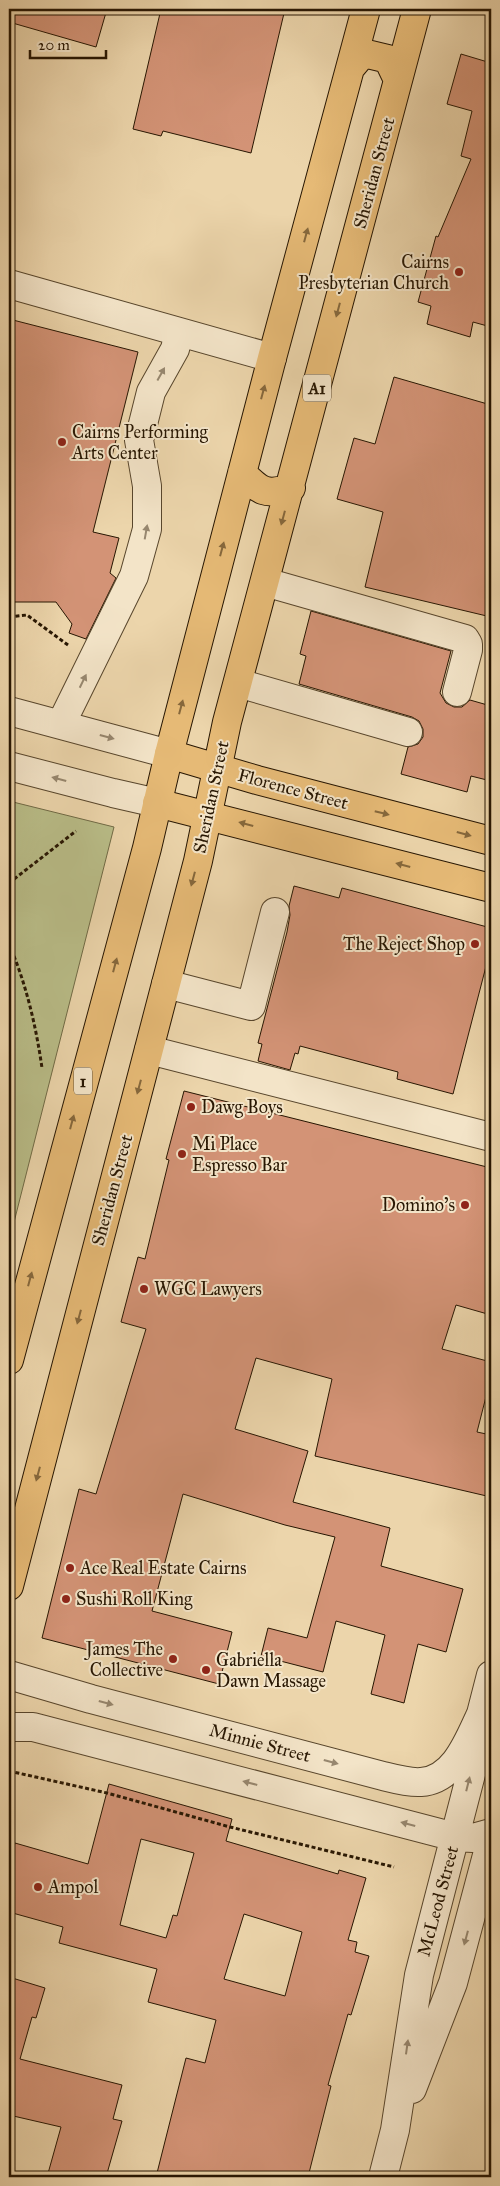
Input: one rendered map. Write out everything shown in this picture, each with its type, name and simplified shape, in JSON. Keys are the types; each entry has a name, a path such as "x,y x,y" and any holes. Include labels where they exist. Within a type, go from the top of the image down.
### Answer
{"main road":[{"path":"168,754 366,9"},
{"name":"Sheridan Street","path":"9,1586 198,861 216,768 417,9"},
{"path":"352,66 363,53 388,59 398,80"},
{"path":"242,473 256,488 274,493 290,488"},
{"name":"Florence Street","path":"168,754 257,780 491,841"},
{"name":"1","path":"9,1360 157,803 168,754"},
{"path":"157,803 207,814 491,888"}],"street":[{"path":"9,284 272,358"},
{"path":"61,724 134,576 147,529 146,486 139,440 151,392 175,349 179,332"},
{"path":"265,582 465,639 468,644 468,650 457,692"},
{"path":"238,683 408,732"},
{"name":"Florence Street","path":"9,711 168,754"},
{"path":"9,766 113,794 157,803"},
{"path":"166,984 251,1006 276,912"},
{"path":"149,1050 491,1138"},
{"name":"McLeod Street","path":"383,2177 395,2130 419,1975 478,1747 481,1714 491,1674"},
{"name":"Minnie Street","path":"9,1675 71,1693 414,1782 422,1782 434,1778 446,1771 458,1757 481,1714"},
{"path":"59,1734 54,1722 60,1705 71,1693"},
{"path":"9,1727 33,1727 361,1812 473,1838 491,1833"},
{"path":"361,1812 377,1794 377,1786 372,1772"},
{"path":"455,1834 479,1824 491,1823"},
{"name":"McLeod Street","path":"395,2130 451,1991 484,1895 491,1840"}],"path":[{"path":"9,617 27,615 68,645"},
{"path":"9,883 76,831"},
{"path":"9,944 17,963 37,1032 42,1068"},
{"path":"9,1771 106,1793 230,1827 394,1867"}],"green space":[{"path":"9,801 114,827 9,1242"}],"building":[{"path":"9,9 107,9 96,47 9,22"},
{"path":"161,9 285,9 251,153 163,131 161,136 133,129"},
{"name":"Cairns Presbyterian Church","path":"461,54 491,63 491,327 473,322 470,337 427,324 431,306 418,302 436,236 438,237 471,159 461,156 472,111 447,104"},
{"name":"Cairns Performing Arts Center","path":"9,319 138,352 93,532 119,538 110,573 116,578 86,639 69,633 72,624 56,602 9,602"},
{"path":"394,377 491,405 491,617 365,587 383,512 337,499 354,438 375,444"},
{"path":"311,611 451,651 440,693 446,703 454,707 462,707 470,700 491,706 491,781 471,776 467,792 401,774 408,747 418,744 423,737 423,729 419,721 412,717 299,684 306,656 300,654"},
{"path":"294,886 339,898 342,888 491,928 491,947 453,1094 397,1079 398,1072 300,1046 298,1054 295,1053 290,1070 258,1061 262,1044 258,1043 287,932 290,915 289,906"},
{"path":"184,1091 491,1168 491,1315 456,1305 442,1349 491,1362 491,1377 477,1432 491,1435 491,1497 315,1456 332,1379 256,1358 235,1429 308,1451 293,1502 390,1528 381,1566 463,1589 446,1652 418,1644 404,1703 371,1694 385,1635 336,1621 323,1672 261,1656 268,1628 307,1638 335,1537 285,1525 183,1494 152,1611 232,1632 219,1684 42,1638 79,1489 96,1494 146,1329 121,1322 138,1257 145,1259 169,1160 166,1159"},
{"path":"109,1784 232,1819 226,1841 338,1874 339,1870 366,1878 348,1940 357,1942 355,1952 369,1956 351,2015 348,2014 328,2085 331,2086 308,2177 156,2177 186,2058 205,2063 216,2020 148,2002 157,1969 59,1943 63,1927 9,1912 9,1868 15,1843 88,1864","holes":["141,1839 194,1853 177,1916 173,1915 166,1938 120,1925","244,1914 302,1932 285,1996 224,1979"]},
{"path":"9,1977 45,1988 36,2018 32,2017 20,2059 122,2085 113,2119 122,2121 106,2177 47,2177 61,2127 9,2115"}],"place":[{"name":"Cairns Presbyterian Church","path":"459,272"},
{"name":"Cairns Performing Arts Center","path":"62,442"},
{"name":"The Reject Shop","path":"475,944"},
{"name":"Dawg Boys","path":"191,1107"},
{"name":"Mi Place Espresso Bar","path":"182,1154"},
{"name":"Domino's","path":"465,1205"},
{"name":"WGC Lawyers","path":"144,1289"},
{"name":"Ace Real Estate Cairns","path":"70,1568"},
{"name":"Sushi Roll King","path":"66,1599"},
{"name":"James The Collective","path":"173,1659"},
{"name":"Gabriella Dawn Massage","path":"206,1670"},
{"name":"Ampol","path":"38,1887"}]}
